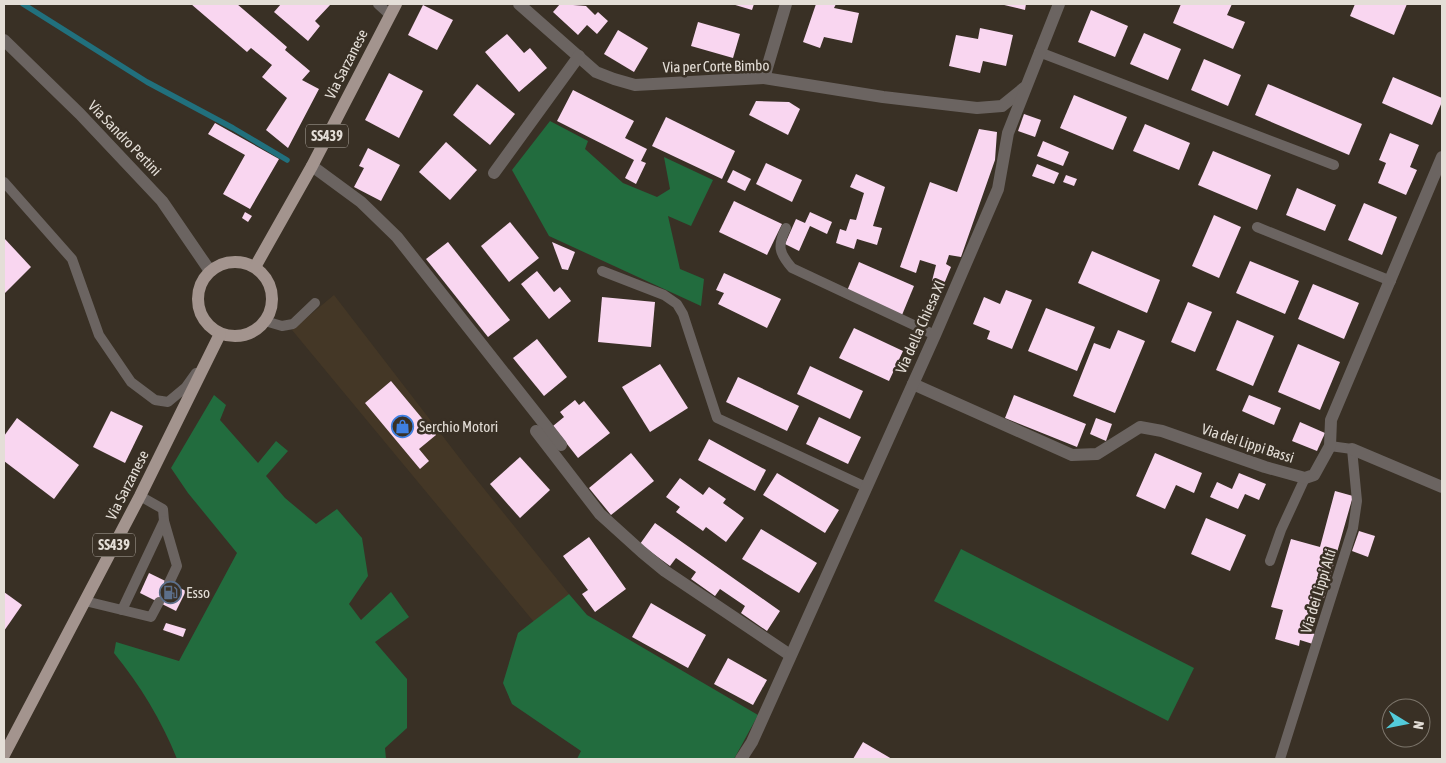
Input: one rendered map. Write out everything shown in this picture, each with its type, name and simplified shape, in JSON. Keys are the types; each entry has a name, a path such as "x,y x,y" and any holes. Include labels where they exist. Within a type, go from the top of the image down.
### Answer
{"main road":[{"name":"Via Sarzanese","path":"255,267 312,166 393,9"},
{"path":"231,261 244,262 255,267 264,275 270,285 273,297 271,310 265,321 256,330 245,335 232,336 220,334 210,327 202,317 198,305 198,293 202,281 210,271 220,264 231,261"},
{"name":"Via Sarzanese","path":"4,755 140,496 220,334"}],"street":[{"name":"Via per Corte Bimbo","path":"519,4 596,72 635,85 764,78 883,97 977,108 1002,106 1024,88"},
{"path":"764,78 786,4"},
{"name":"Via della Chiesa XI","path":"741,759 752,742 935,335 998,189 1008,133 1024,88 1059,4"},
{"name":"Via Sandro Pertini","path":"4,40 80,114 162,200 210,271"},
{"path":"494,173 579,56"},
{"name":"Via dei Lippi Bassi","path":"913,384 1072,455 1097,454 1140,427 1162,431 1265,467 1305,478 1314,475 1330,446 1332,420 1442,157"},
{"path":"312,166 361,202 397,238 560,444"},
{"path":"536,431 600,514 642,552 665,571 790,655"},
{"path":"1352,450 1442,487"}],"lane":[{"path":"378,4 393,9"},
{"path":"1039,52 1334,165"},
{"path":"4,182 72,259 99,335 131,382 156,400 168,402 186,387 210,354"},
{"path":"1256,226 1391,281"},
{"path":"786,228 779,246 782,255 792,268 935,335"},
{"path":"602,271 664,295 677,304 684,314 716,418 866,487"},
{"path":"265,321 282,326 293,324 315,303"},
{"path":"1330,446 1352,450"},
{"name":"Via dei Lippi Alti","path":"1280,759 1353,528 1357,501 1352,450"},
{"path":"1270,561 1281,530 1305,478"},
{"path":"140,496 163,509 164,522 177,566 169,583"},
{"path":"122,610 164,522"},
{"path":"85,601 151,617 159,602"}],"shaded area":[{"path":"334,295 468,469 569,594 534,622 292,330"}],"green space":[{"path":"550,121 588,141 585,149 623,183 657,197 670,189 664,157 713,180 691,226 668,216 680,269 704,279 701,306 549,236 512,170"},
{"path":"214,395 226,405 220,420 258,463 276,441 288,451 266,476 285,498 316,524 337,509 362,538 368,576 349,604 361,620 391,592 409,617 375,642 407,679 407,728 385,748 386,759 177,759 150,704 114,653 116,642 179,661 237,553 188,493 171,468"},
{"path":"961,549 1194,668 1168,721 934,601"},
{"path":"569,594 587,615 758,715 734,759 577,759 581,751 512,704 503,683 518,633"}],"building":[{"path":"191,4 237,4 287,47 285,50 310,71 302,80 319,89 288,148 266,130 287,98 262,77 272,65 251,48 247,52"},
{"path":"281,4 331,4 315,21 320,26 308,41 274,12"},
{"path":"560,4 586,6 595,15 598,12 608,21 597,34 587,25 578,35 553,12"},
{"path":"732,4 754,4 752,10"},
{"path":"816,4 836,4 834,8 859,13 852,43 824,37 820,48 803,42"},
{"path":"1000,4 1026,4 1025,10"},
{"path":"1181,4 1232,4 1227,15 1245,22 1233,49 1173,23"},
{"path":"1355,4 1407,4 1394,35 1350,16"},
{"path":"423,5 453,20 437,50 408,35"},
{"path":"1091,10 1128,26 1115,57 1078,42"},
{"path":"698,22 740,34 733,58 691,46"},
{"path":"980,28 1013,35 1006,66 983,61 980,73 949,66 956,35 978,39"},
{"path":"618,30 648,48 634,72 604,54"},
{"path":"1144,33 1181,49 1168,80 1130,64"},
{"path":"507,34 524,53 530,48 547,68 519,92 485,52"},
{"path":"1204,59 1241,75 1228,106 1191,90"},
{"path":"389,73 423,91 399,138 365,120"},
{"path":"1393,77 1442,98 1432,125 1382,103"},
{"path":"477,84 515,114 490,145 453,115"},
{"path":"1268,84 1362,124 1349,155 1255,115"},
{"path":"573,90 634,121 625,138 647,149 641,161 646,163 636,184 625,178 634,160 557,121"},
{"path":"1074,95 1127,117 1113,150 1060,128"},
{"path":"756,101 789,102 800,109 788,135 749,115"},
{"path":"1024,114 1041,120 1035,137 1018,131"},
{"path":"666,117 735,151 722,179 652,146"},
{"path":"215,123 279,159 250,209 223,194 245,155 208,134"},
{"path":"1145,124 1190,143 1179,170 1133,151"},
{"path":"979,129 997,132 995,160 961,257 949,255 946,264 951,267 944,284 932,281 936,265 920,260 916,273 900,267 930,182 957,192"},
{"path":"1390,133 1419,145 1410,167 1417,170 1406,195 1378,183 1386,163 1379,160"},
{"path":"1043,141 1069,152 1063,166 1037,156"},
{"path":"446,142 477,170 450,200 419,172"},
{"path":"368,148 400,165 381,201 354,187 364,168 359,166"},
{"path":"1213,151 1271,175 1257,210 1198,185"},
{"path":"766,163 802,180 792,202 756,184"},
{"path":"1037,164 1059,173 1054,184 1032,176"},
{"path":"733,170 751,179 745,191 727,182"},
{"path":"856,174 885,187 873,226 882,228 877,245 857,239 854,249 836,243 840,229 846,231 850,219 856,220 864,193 850,187"},
{"path":"1066,175 1077,179 1074,186 1063,182"},
{"path":"1297,188 1336,205 1325,231 1286,215"},
{"path":"734,201 782,224 767,255 719,232"},
{"path":"1364,203 1397,217 1382,255 1348,240"},
{"path":"245,212 252,216 248,222 242,218"},
{"path":"810,212 832,222 827,234 810,226 799,251 785,244 796,219 805,223"},
{"path":"1214,215 1241,227 1219,278 1192,266"},
{"path":"510,222 539,258 509,282 481,246"},
{"path":"4,238 31,267 4,294"},
{"path":"448,242 510,320 488,337 426,259"},
{"path":"552,242 575,252 568,270 562,269"},
{"path":"1092,251 1160,280 1147,313 1078,283"},
{"path":"1250,261 1299,281 1285,314 1236,293"},
{"path":"859,262 914,286 902,315 847,291"},
{"path":"537,271 554,292 560,287 571,301 549,319 521,284"},
{"path":"724,273 781,299 767,328 718,304 724,293 716,290"},
{"path":"1313,284 1359,303 1344,339 1298,319"},
{"path":"1006,290 1032,300 1012,349 987,339 990,331 973,324 984,297 1000,304"},
{"path":"602,297 655,302 651,347 598,342"},
{"path":"1188,302 1212,312 1195,352 1171,342"},
{"path":"1046,308 1095,327 1077,371 1028,351"},
{"path":"1237,320 1274,336 1253,386 1216,370"},
{"path":"854,328 903,351 889,381 839,358"},
{"path":"1118,330 1145,341 1115,413 1073,396 1094,343 1110,349"},
{"path":"537,339 567,377 544,396 513,358"},
{"path":"1298,344 1340,362 1320,410 1278,392"},
{"path":"660,364 688,408 650,432 622,387"},
{"path":"810,366 863,391 850,419 797,394"},
{"path":"738,377 799,406 787,431 726,402"},
{"path":"391,381 436,435 419,449 429,461 420,469 365,403"},
{"path":"1014,395 1086,424 1077,447 1005,418"},
{"path":"1249,395 1281,408 1274,425 1242,411"},
{"path":"575,400 579,405 584,401 610,433 578,458 553,426 564,417 560,412"},
{"path":"111,411 143,426 125,463 93,447"},
{"path":"819,417 861,437 848,464 806,444"},
{"path":"17,418 79,465 54,499 4,461 4,436"},
{"path":"1096,418 1112,424 1106,441 1090,434"},
{"path":"1300,422 1325,433 1317,451 1292,441"},
{"path":"709,439 766,470 755,491 698,460"},
{"path":"631,453 654,481 611,515 589,488"},
{"path":"1155,453 1202,473 1194,493 1176,485 1165,509 1136,496"},
{"path":"520,457 550,490 520,518 490,484"},
{"path":"777,473 839,510 825,533 763,495"},
{"path":"1239,473 1266,484 1259,500 1245,494 1238,509 1210,497 1217,482 1232,489"},
{"path":"680,478 703,495 709,487 726,499 723,503 744,518 726,542 706,527 703,531 676,512 680,507 666,497"},
{"path":"1335,491 1353,496 1324,598 1315,595 1304,631 1318,635 1316,645 1300,640 1299,646 1275,639 1283,610 1271,607 1291,539 1320,547"},
{"path":"1206,518 1246,535 1230,571 1191,554"},
{"path":"655,523 780,611 767,631 741,613 745,606 720,589 715,596 691,579 696,572 676,558 670,566 640,544"},
{"path":"761,529 817,563 799,593 742,559"},
{"path":"1359,531 1375,536 1368,557 1352,551"},
{"path":"589,537 626,589 595,612 582,594 588,590 563,556"},
{"path":"149,573 186,591 176,611 140,593"},
{"path":"4,592 22,605 4,631"},
{"path":"651,603 706,635 688,668 632,637"},
{"path":"166,623 186,629 183,637 163,630"},
{"path":"728,658 767,680 753,705 714,684"},
{"path":"863,742 892,759 853,759"}],"waterway":[{"path":"23,4 147,82 233,128 287,160"}],"place":[{"name":"Serchio Motori","path":"403,426"},
{"name":"Esso","path":"170,592"}]}
